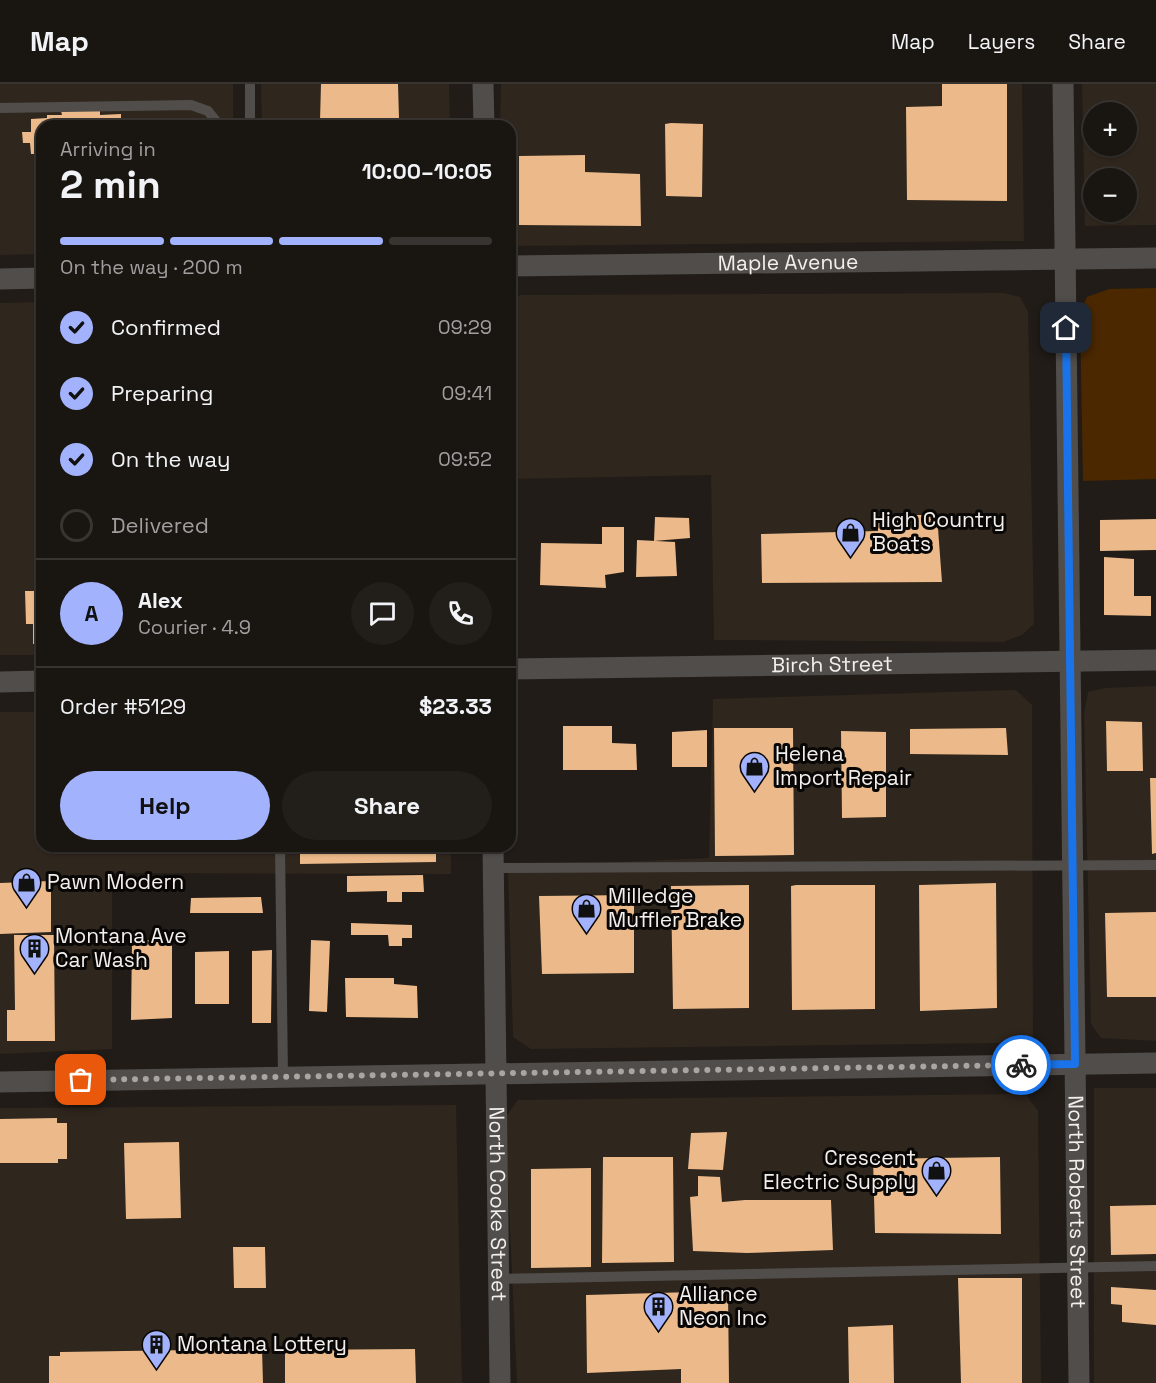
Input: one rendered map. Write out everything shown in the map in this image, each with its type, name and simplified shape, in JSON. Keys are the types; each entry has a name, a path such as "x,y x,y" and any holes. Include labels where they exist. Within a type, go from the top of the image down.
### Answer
{"street":[{"path":"483,84 484,120"},
{"name":"North Roberts Street","path":"1063,84 1079,1383"},
{"name":"Maple Avenue","path":"516,266 1156,258"},
{"path":"0,279 36,278"},
{"name":"Birch Street","path":"516,669 1156,660"},
{"path":"0,682 36,681"},
{"name":"North Cooke Street","path":"493,852 500,1383"},
{"path":"0,1082 496,1072 1156,1063"}],"lane":[{"path":"250,84 250,120"},
{"path":"0,108 191,105 208,111 215,120"},
{"path":"280,852 283,1077"},
{"path":"493,868 1156,865"},
{"path":"498,1279 1156,1266"}],"shaded area":[{"path":"0,84 233,84 233,120 36,120 36,254 0,255"},
{"path":"261,84 449,84 450,120 262,120"},
{"path":"501,84 1022,84 1024,241 516,246 516,120 500,120"},
{"path":"1082,84 1156,84 1156,225 1085,226 1085,222 1137,222 1137,168 1084,168 1084,156 1137,156 1137,102 1083,102 1083,131"},
{"path":"1156,288 1156,479 1083,481 1080,312 1087,297 1109,289"},
{"path":"1004,293 1020,297 1028,312 1034,624 1022,635 1003,642 714,640 711,475 516,479 516,298 520,295"},
{"path":"36,302 36,655 0,655 0,303"},
{"path":"1156,686 1156,1041 1101,1038 1091,1024 1084,714 1088,692 1105,688"},
{"path":"1016,690 1032,705 1033,1036 1025,1041 999,1043 531,1049 513,1037 508,867 709,858 713,699"},
{"path":"0,712 36,712 36,852 451,852 451,874 112,873 112,1049 0,1054"},
{"path":"1094,1088 1156,1088 1156,1383 1094,1383"},
{"path":"1014,1094 1027,1096 1038,1111 1041,1383 517,1383 505,1118 518,1100"},
{"path":"456,1105 462,1383 0,1383 0,1108"}],"building":[{"path":"321,84 398,84 399,118 320,120"},
{"path":"942,84 1007,84 1007,201 907,200 906,107 942,106"},
{"path":"100,110 100,115 121,114 121,120 36,120 36,154 31,154 30,143 23,143 22,132 31,132 31,119 47,118 47,115 62,115 61,111"},
{"path":"665,124 703,124 702,197 666,196"},
{"path":"585,155 585,172 640,174 641,226 519,225 519,156"},
{"name":"High Country Boats","path":"878,515 937,515 942,582 762,583 761,534 878,531"},
{"path":"655,517 689,518 690,538 654,541"},
{"path":"1156,519 1156,550 1100,551 1100,520"},
{"path":"602,527 624,527 624,572 605,575 606,588 540,585 541,543 602,544"},
{"path":"637,540 675,542 677,576 636,577"},
{"path":"1104,557 1134,559 1134,596 1151,596 1151,616 1104,615"},
{"path":"34,565 36,565 36,644 33,644 33,624 26,624 25,591 34,591"},
{"path":"1106,721 1142,722 1143,771 1107,771"},
{"path":"563,726 612,726 612,743 636,744 637,770 563,770"},
{"name":"Helena Import Repair","path":"714,728 793,728 794,855 715,856"},
{"path":"1006,728 1008,755 910,754 910,729"},
{"path":"707,730 707,767 672,767 672,732"},
{"path":"841,731 886,732 886,817 842,818"},
{"path":"1150,778 1156,778 1156,853 1152,854"},
{"path":"300,852 436,852 436,862 300,864"},
{"path":"423,875 424,892 402,892 402,902 387,902 387,891 347,892 347,876"},
{"name":"Pawn Modern","path":"51,881 51,932 0,934 0,883"},
{"path":"996,883 997,1008 920,1011 919,885"},
{"path":"749,885 749,1008 673,1009 671,886"},
{"path":"875,885 875,1009 792,1010 791,886"},
{"name":"Milledge Muffler Brake","path":"634,895 634,973 542,974 539,896"},
{"path":"261,897 263,913 190,913 191,898"},
{"path":"1156,912 1156,997 1107,997 1105,913"},
{"path":"351,923 412,925 412,938 402,938 402,946 389,946 388,935 351,935"},
{"name":"Montana Ave Car Wash","path":"14,935 54,935 55,1041 7,1041 7,1010 15,1010"},
{"path":"132,940 172,940 172,1018 131,1020"},
{"path":"311,940 330,941 327,1012 309,1011"},
{"path":"272,950 271,1023 252,1023 252,951"},
{"path":"229,951 229,1004 195,1004 195,952"},
{"path":"345,978 394,978 394,984 417,986 418,1018 346,1017"},
{"path":"57,1118 57,1123 67,1123 67,1159 58,1159 58,1163 0,1163 0,1119"},
{"path":"727,1132 723,1170 688,1169 691,1133"},
{"path":"179,1142 181,1218 126,1219 124,1143"},
{"path":"603,1157 673,1157 674,1262 602,1263"},
{"name":"Crescent Electric Supply","path":"1000,1157 1001,1234 875,1233 873,1159"},
{"path":"591,1168 591,1267 531,1268 531,1169"},
{"path":"698,1176 720,1177 722,1202 831,1200 833,1250 747,1253 693,1251 690,1197 698,1196"},
{"path":"1156,1205 1156,1254 1111,1255 1110,1206"},
{"path":"233,1247 265,1247 266,1288 234,1288"},
{"path":"958,1278 1022,1278 1022,1383 961,1383"},
{"path":"1111,1287 1156,1290 1156,1325 1122,1322 1122,1305 1111,1304"},
{"name":"Alliance Neon Inc","path":"728,1291 729,1383 681,1383 681,1369 587,1373 586,1295"},
{"path":"893,1325 894,1383 849,1383 848,1327"},
{"name":"Montana Lottery","path":"262,1349 263,1383 49,1383 49,1356 60,1356 60,1352"},
{"path":"415,1349 416,1383 285,1383 285,1350"}],"way so far":[{"path":"81,1080 1021,1065"}],"place":[{"name":"High Country Boats","path":"851,558"},
{"name":"Helena Import Repair","path":"754,792"},
{"name":"Pawn Modern","path":"26,908"},
{"name":"Milledge Muffler Brake","path":"587,934"},
{"name":"Montana Ave Car Wash","path":"34,974"},
{"name":"Crescent Electric Supply","path":"937,1196"},
{"name":"Alliance Neon Inc","path":"658,1332"},
{"name":"Montana Lottery","path":"156,1370"}],"route":[{"path":"1021,1065 1075,1064 1066,328"}]}
